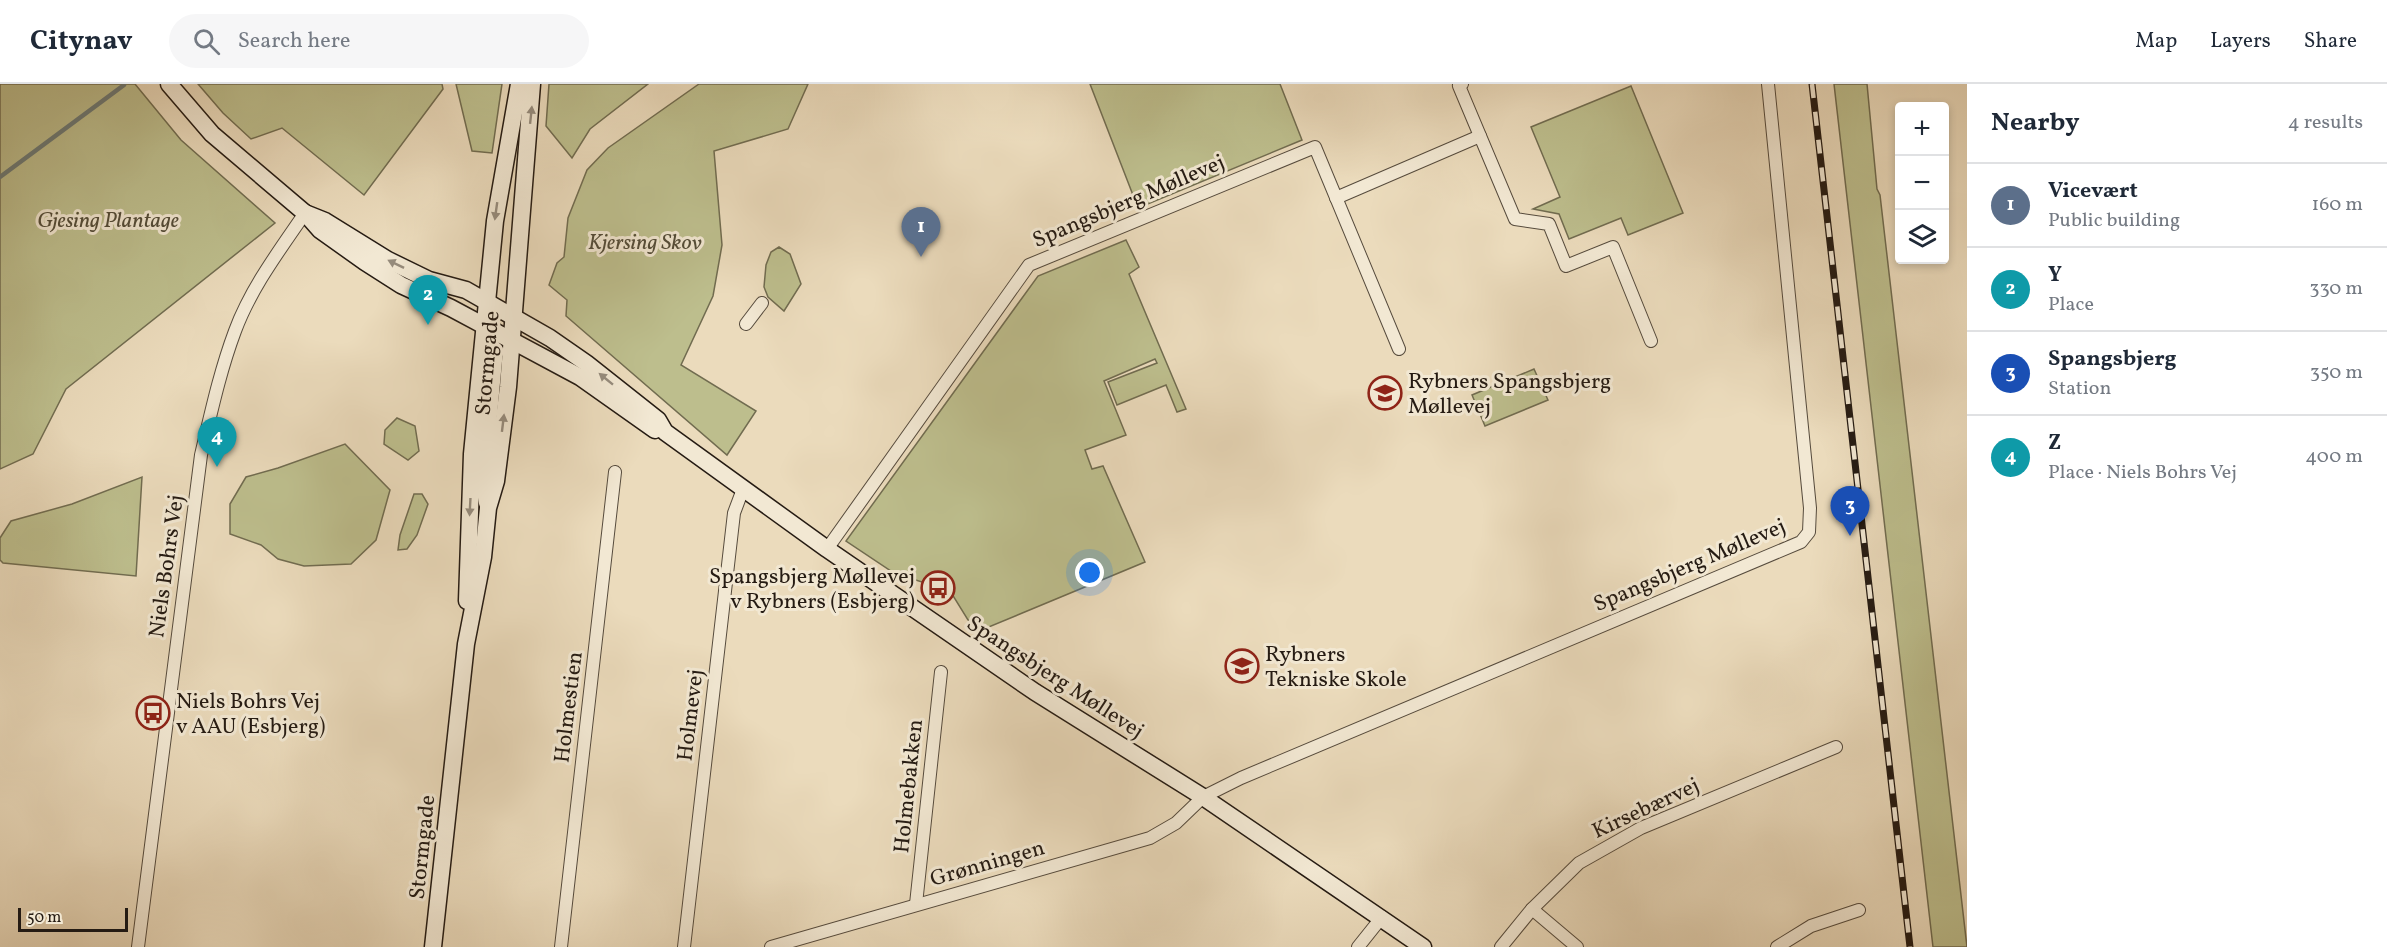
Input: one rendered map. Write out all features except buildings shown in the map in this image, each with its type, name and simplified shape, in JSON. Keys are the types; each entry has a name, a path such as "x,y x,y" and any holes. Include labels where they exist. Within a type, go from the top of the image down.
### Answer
{"street":[{"name":"Spangsbjerg Møllevej","path":"169,84 212,134 305,213 320,230 401,285 580,377 653,429 665,432 827,549 1035,692 1203,797 1423,947"},
{"name":"Stormgade","path":"501,310 495,221 519,84"},
{"name":"Stormgade","path":"433,947 466,644 483,557 488,508 483,479 498,333 532,84"},
{"path":"1462,84 1459,86 1515,219 1549,224 1566,266 1613,247 1651,341"},
{"name":"Spangsbjerg Møllevej","path":"1203,797 1241,778 1801,542 1809,532 1810,508 1768,84"},
{"path":"1336,198 1480,136"},
{"name":"Spangsbjerg Møllevej","path":"827,549 1029,266 1315,147 1399,349"},
{"name":"Spangsbjerg Møllevej","path":"305,213 325,221 388,260 429,280 466,290 501,310 586,363 658,420 665,432"},
{"name":"Niels Bohrs Vej","path":"138,947 181,600 206,432 235,330 265,272 305,213"},
{"path":"746,324 762,303"},
{"path":"498,333 502,320 501,310"},
{"name":"Stormgade","path":"466,644 467,555 472,454 498,333"},
{"name":"Holmestien","path":"561,947 615,472"},
{"name":"Holmevej","path":"684,947 734,513 743,489"},
{"name":"Holmebakken","path":"916,904 940,672"},
{"name":"Kirsebærvej","path":"1501,947 1532,909 1579,862 1641,828 1836,747"},
{"name":"Grønningen","path":"771,947 1150,838 1176,823 1203,797"},
{"path":"1532,909 1577,947"},
{"path":"1777,947 1811,926 1859,910"},
{"path":"1358,947 1382,917"}],"green space":[{"name":"Gjesing Plantage","path":"0,84 135,84 181,140 275,223 66,389 33,454 0,469"},
{"path":"198,84 442,84 443,89 364,195 282,128 251,139 223,113"},
{"path":"456,84 502,84 492,153 472,151"},
{"path":"549,84 648,84 590,129 572,158 546,126"},
{"name":"Kjersing Skov","path":"699,84 808,84 788,129 714,151 722,245 713,296 681,365 756,411 727,455 566,316 567,300 549,285 557,263 564,257 568,218 587,170 608,148"},
{"path":"1090,84 1280,84 1302,140 1138,208"},
{"path":"1834,84 1867,84 1877,189 1880,195 1967,947 1933,947"},
{"path":"1631,86 1683,213 1628,235 1621,218 1569,239 1559,214 1533,209 1560,197 1531,127"},
{"path":"1126,240 1139,267 1129,274 1186,409 1177,412 1166,385 1117,405 1108,382 1157,363 1155,359 1104,381 1126,435 1085,450 1092,469 1103,466 1145,562 984,629 968,620 952,594 932,581 928,584 894,573 846,541 1038,276"},
{"path":"779,247 790,254 801,284 784,311 768,297 764,287 766,265 771,252"},
{"path":"1534,369 1548,400 1485,426 1472,395"},
{"path":"397,418 415,426 419,451 408,460 384,444 385,430"},
{"path":"345,444 390,490 376,540 351,564 304,566 278,559 261,545 230,534 230,504 246,477"},
{"path":"142,477 136,576 3,563 0,560 0,538 11,521 72,504"},
{"path":"414,494 422,494 428,504 417,535 407,549 398,550 400,535"}],"waterway":[{"path":"0,177 124,85"}],"railway":[{"path":"1812,84 1910,947"}],"place":[{"name":"Vicevært","path":"921,257"},
{"name":"Y","path":"428,325"},
{"name":"Rybners Spangsbjerg Møllevej","path":"1385,393"},
{"name":"Z","path":"217,467"},
{"name":"Spangsbjerg","path":"1850,536"},
{"name":"Spangsbjerg Møllevej v Rybners (Esbjerg)","path":"938,588"},
{"name":"Rybners Tekniske Skole","path":"1242,666"},
{"name":"Niels Bohrs Vej v AAU (Esbjerg)","path":"153,713"}]}
